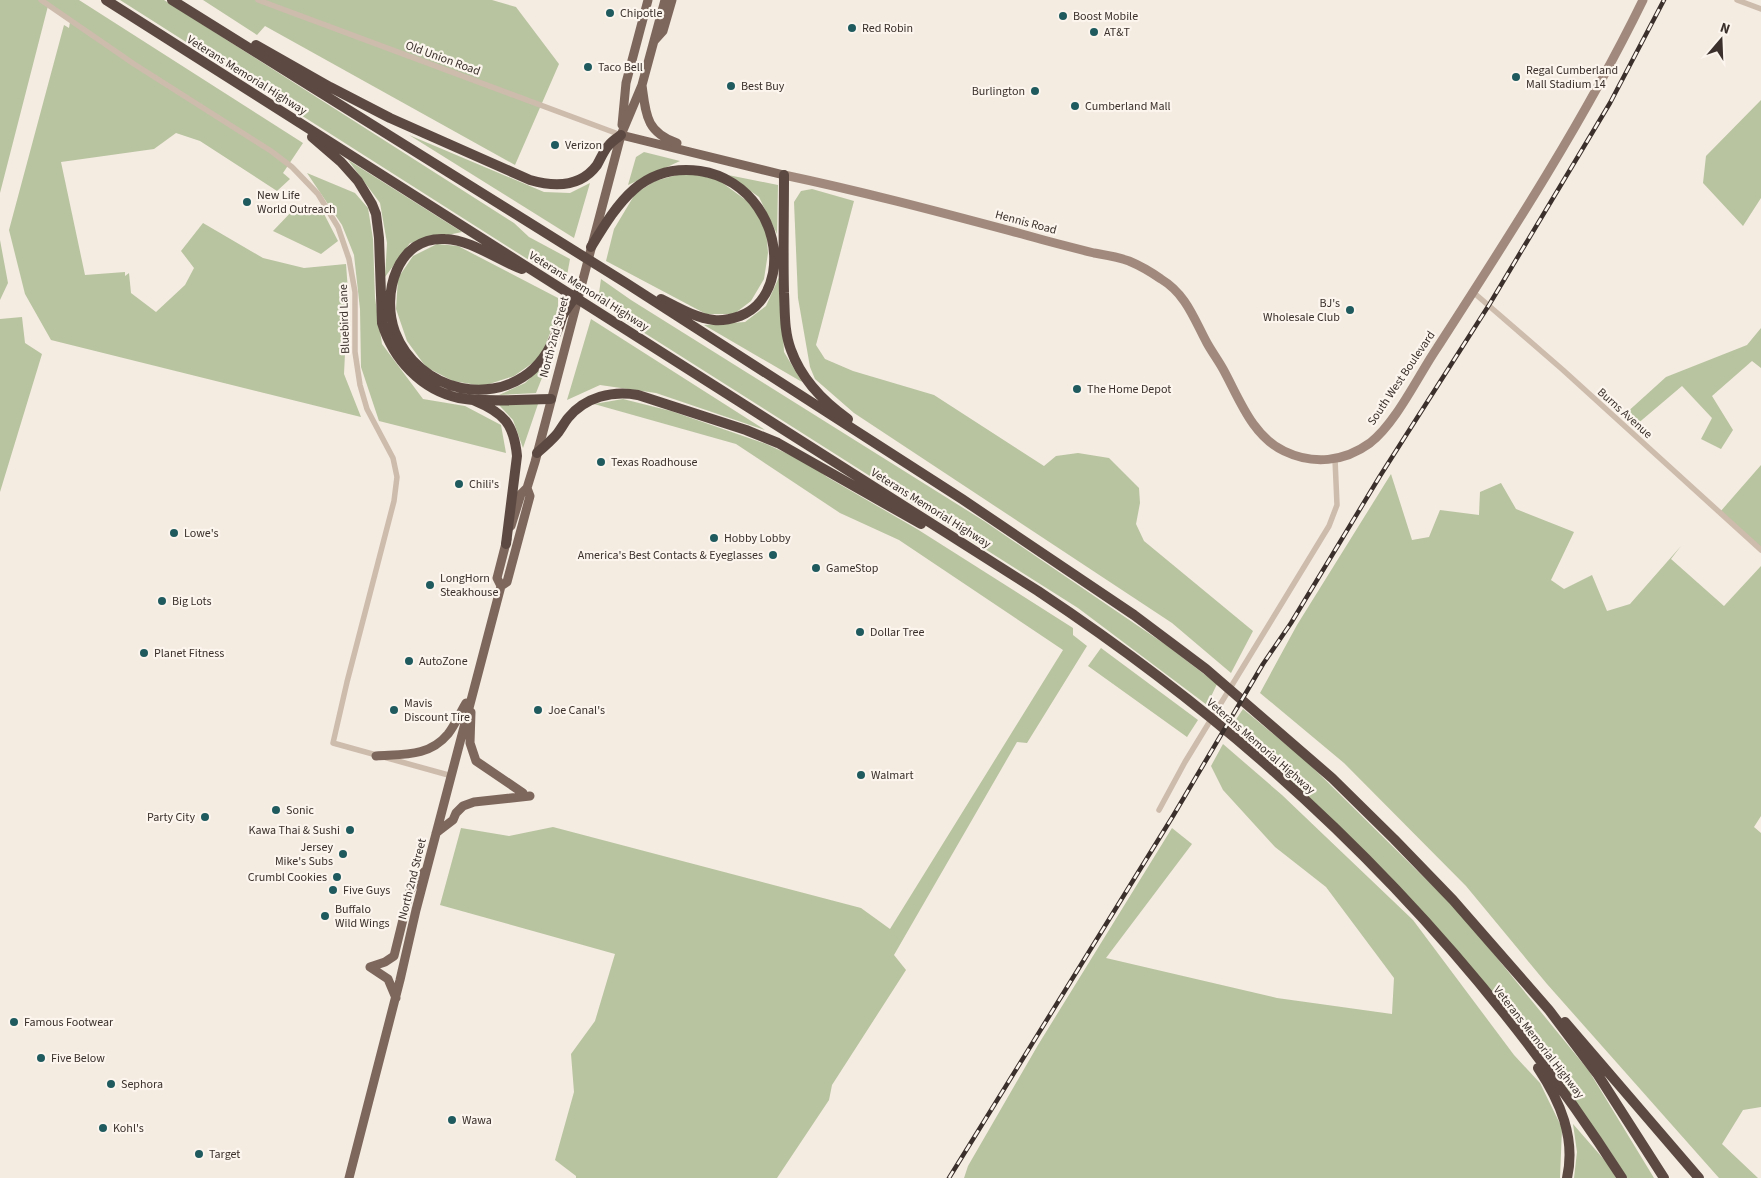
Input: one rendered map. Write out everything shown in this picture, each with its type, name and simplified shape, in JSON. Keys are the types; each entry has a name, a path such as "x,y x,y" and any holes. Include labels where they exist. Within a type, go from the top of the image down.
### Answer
{"highway":[{"name":"Veterans Memorial Highway","path":"106,0 1012,574 1101,634 1179,693 1254,754 1335,828 1397,890 1506,1016 1572,1105 1622,1178"},
{"name":"Veterans Memorial Highway","path":"172,0 626,283 962,498 1134,615 1206,669 1332,778 1394,838 1453,900 1549,1010 1598,1075 1664,1178"},
{"path":"179,0 322,82 390,118 530,180 546,185 564,184 585,176 597,165 609,145 621,135"},
{"path":"282,112 341,162 358,181 372,204 376,214 378,231 382,323 393,350 415,376 440,392 458,398 551,399"},
{"path":"591,247 624,199 637,186 655,175 680,170 714,174 725,178 743,190 762,213 772,236 774,258 768,289 759,304 736,318 722,320 704,318 626,283"},
{"path":"784,175 783,250 786,331 791,350 800,369 819,394 842,414 962,498"},
{"path":"546,279 507,264 457,240 439,239 424,242 407,254 397,268 393,278 390,308 395,332 410,357 430,375 452,386 476,390 502,387 523,378 540,363 551,347 563,315 580,290"},
{"path":"537,453 557,434 568,418 586,403 596,398 624,392 638,395 746,430 778,443 1012,574"},
{"path":"472,399 494,409 504,419 512,430 516,444 517,456 506,544"},
{"path":"1549,1010 1569,1025 1624,1093 1699,1178"},
{"path":"1506,1016 1551,1090 1564,1116 1570,1148 1567,1178"}],"main road":[{"path":"621,135 626,83 648,0"},
{"path":"621,135 642,85 665,0"},
{"path":"654,41 663,32 672,0"},
{"path":"642,85 647,117 653,128 669,140 695,148 705,155"},
{"name":"Hennis Road","path":"621,135 784,175"},
{"name":"North 2nd Street","path":"501,586 497,578 506,544 521,494 527,488 537,453 621,135"},
{"name":"North 2nd Street","path":"349,1178 396,998 426,869 501,586 507,582 515,555 530,496 527,488"},
{"path":"376,756 415,754 429,750 447,734 472,695"},
{"path":"436,832 454,820 456,813 463,806 474,802 527,794 476,761 470,743 472,695"},
{"path":"396,998 388,978 370,967 385,962 394,956 410,891 426,869"}],"street":[{"name":"Bluebird Lane","path":"41,0 134,64 271,151 292,167 318,194 338,227 349,259 353,280 355,352 360,384 367,409 393,458 397,477 394,501 333,743 376,756"},
{"name":"Old Union Road","path":"258,0 621,135"},
{"name":"South West Boulevard","path":"1335,460 1367,445 1383,430 1398,410 1473,292 1593,95 1643,0"},
{"path":"1737,0 1761,10"},
{"name":"Hennis Road","path":"784,175 857,190 974,220 1034,238 1118,257 1145,269 1169,284 1189,307 1206,343 1220,364 1250,420 1262,435 1276,447 1294,455 1315,460 1335,460"},
{"name":"Burns Avenue","path":"1473,292 1563,370 1761,550"},
{"path":"1159,810 1185,762 1329,526 1337,505 1335,460"},
{"path":"376,756 452,776"}],"green space":[{"path":"0,0 79,0 303,143 283,173 290,179 277,191 200,141 176,133 154,149 61,162 85,275 125,272 125,276 129,273 131,293 156,312 185,285 194,268 181,251 203,223 263,258 304,268 346,264 348,291 344,374 361,417 51,340 25,294 9,230 64,25 69,28 70,22 48,6 0,193"},
{"path":"120,0 164,0 514,223 529,237 570,259 566,281 539,262 540,267"},
{"path":"203,0 492,0 516,7 559,64 515,165 265,26 257,35"},
{"path":"1761,100 1761,198 1743,226 1703,183 1706,156"},
{"path":"409,135 544,192 570,193 590,183 574,238"},
{"path":"644,152 680,161 628,185 636,157"},
{"path":"348,160 462,232 410,243 385,277 387,243 380,203"},
{"path":"307,173 355,193 368,208 373,239 375,298 382,344 423,399 465,406 501,425 506,453 379,421 361,367 360,309 354,255 342,225"},
{"path":"684,173 717,179 754,206 766,229 768,253 764,279 751,301 734,314 706,314 606,261 614,229 635,194 655,181"},
{"path":"728,175 778,185 777,234 759,197"},
{"path":"812,189 854,201 816,345 825,359 853,371 934,395 1044,466 1056,456 1078,453 1109,458 1139,488 1140,503 1136,524 1144,541 1253,631 1231,673 1172,623 854,413 815,379 810,367 798,298 794,202 801,191"},
{"path":"295,208 322,210 338,241 321,254 273,231"},
{"path":"0,240 8,283 0,300"},
{"path":"437,244 458,246 558,298 558,312 541,357 514,376 483,386 453,381 426,367 407,341 396,309 398,278 413,256"},
{"path":"780,275 784,352 802,382 704,325 745,322 766,306"},
{"path":"601,279 631,300 984,521 1166,645 1217,684 1207,705 1078,608 616,315 631,314 598,300"},
{"path":"22,317 25,343 42,354 0,492 0,319"},
{"path":"591,319 765,430 656,393 600,385 567,400"},
{"path":"1761,328 1761,368 1752,361 1712,396 1733,430 1721,449 1701,439 1712,418 1682,386 1636,425 1624,415 1666,377 1747,345"},
{"path":"549,360 536,393 499,395 525,383"},
{"path":"623,399 671,411 766,444 810,464 827,477 917,529 1073,628 1073,635 1087,646 1027,743 1017,742 894,955 906,970 832,1085 829,1100 777,1178 576,1178 576,1176 555,1160 574,1092 571,1054 595,1021 615,954 440,905 461,828 509,836 553,827 861,908 890,929 1063,650 899,540 840,513 736,444 594,404"},
{"path":"538,404 523,448 513,420 499,405"},
{"path":"1761,465 1761,549 1720,512"},
{"path":"1391,474 1412,540 1429,537 1440,510 1479,515 1480,492 1501,483 1516,509 1574,532 1551,580 1564,589 1592,575 1607,611 1630,604 1681,546 1671,559 1724,606 1761,566 1761,816 1754,827 1761,833 1761,1107 1743,1110 1722,1144 1758,1178 1719,1178 1547,984 1466,886 1344,763 1260,693 1297,625"},
{"path":"1101,648 1198,720 1187,737 1088,666"},
{"path":"1243,709 1298,753 1462,915 1589,1071 1654,1178 1627,1178 1528,1034 1421,910 1233,724"},
{"path":"1223,744 1282,795 1413,920 1514,1055 1540,1083 1562,1128 1560,1178 964,1178 968,1166 1038,1045 1172,828 1192,844 1106,958 1277,998 1392,1014 1394,978 1326,887 1275,847 1223,790 1211,766"},
{"path":"1573,1124 1607,1163 1616,1178 1574,1178 1577,1152"}],"railway":[{"path":"949,1178 1173,816 1263,664 1291,623 1380,476 1489,305 1610,103 1664,0"}],"place":[{"name":"Chipotle","path":"610,13"},
{"name":"Boost Mobile","path":"1063,16"},
{"name":"Red Robin","path":"852,28"},
{"name":"AT&T","path":"1094,32"},
{"name":"Taco Bell","path":"588,67"},
{"name":"Regal Cumberland Mall Stadium 14","path":"1516,77"},
{"name":"Best Buy","path":"731,86"},
{"name":"Burlington","path":"1035,91"},
{"name":"Cumberland Mall","path":"1075,106"},
{"name":"Verizon","path":"555,145"},
{"name":"New Life World Outreach","path":"247,202"},
{"name":"BJ's Wholesale Club","path":"1350,310"},
{"name":"The Home Depot","path":"1077,389"},
{"name":"Texas Roadhouse","path":"601,462"},
{"name":"Chili's","path":"459,484"},
{"name":"Lowe's","path":"174,533"},
{"name":"Hobby Lobby","path":"714,538"},
{"name":"America's Best Contacts & Eyeglasses","path":"773,555"},
{"name":"GameStop","path":"816,568"},
{"name":"LongHorn Steakhouse","path":"430,585"},
{"name":"Big Lots","path":"162,601"},
{"name":"Dollar Tree","path":"860,632"},
{"name":"Planet Fitness","path":"144,653"},
{"name":"AutoZone","path":"409,661"},
{"name":"Mavis Discount Tire","path":"394,710"},
{"name":"Joe Canal's","path":"538,710"},
{"name":"Walmart","path":"861,775"},
{"name":"Sonic","path":"276,810"},
{"name":"Party City","path":"205,817"},
{"name":"Kawa Thai & Sushi","path":"350,830"},
{"name":"Jersey Mike's Subs","path":"343,854"},
{"name":"Crumbl Cookies","path":"337,877"},
{"name":"Five Guys","path":"333,890"},
{"name":"Buffalo Wild Wings","path":"325,916"},
{"name":"Famous Footwear","path":"14,1022"},
{"name":"Five Below","path":"41,1058"},
{"name":"Sephora","path":"111,1084"},
{"name":"Wawa","path":"452,1120"},
{"name":"Kohl's","path":"103,1128"},
{"name":"Target","path":"199,1154"}]}
